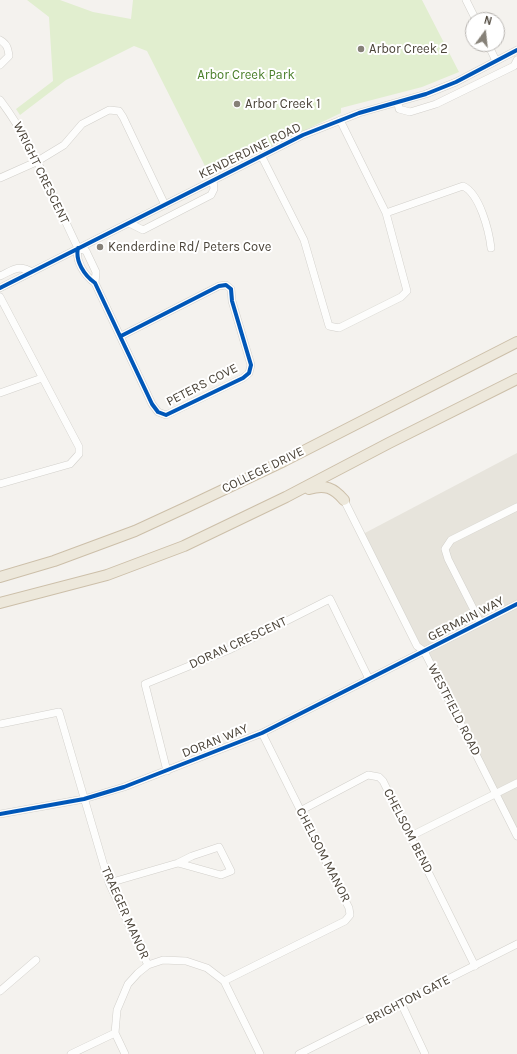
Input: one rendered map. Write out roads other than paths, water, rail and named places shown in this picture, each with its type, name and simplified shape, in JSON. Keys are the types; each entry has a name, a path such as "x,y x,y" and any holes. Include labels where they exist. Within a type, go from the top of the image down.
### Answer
{"highway":[{"name":"COLLEGE DRIVE","path":"0,577 76,553 135,531 284,461 517,342"},
{"path":"0,602 107,575 184,546 286,497 389,443 517,380"},
{"path":"286,497 316,487 325,486 333,489 344,500"}],"street":[{"path":"466,0 472,12"},
{"path":"0,40 5,42 8,48 8,56 0,65"},
{"name":"KENDERDINE ROAD","path":"0,288 303,135 359,113 426,94 456,82 517,50"},
{"path":"492,52 496,61"},
{"path":"398,103 399,109 410,112 436,104 514,66 517,60"},
{"name":"WRIGHT CRESCENT","path":"0,100 13,117 78,248"},
{"path":"0,178 36,162 64,145 82,124 109,110 115,110 119,111 123,117 165,204"},
{"path":"262,157 304,240 328,326 339,328 401,297 407,291 386,213 340,120"},
{"name":"KENDERDINE ROAD","path":"130,223 143,230 211,195 214,189 213,181"},
{"path":"386,213 463,186 470,190 488,228 491,248"},
{"name":"PETERS COVE","path":"78,248 86,251 96,272 95,282 152,404 158,412 166,415 243,378 248,373 251,364 232,301 231,289 226,285 219,286 121,336"},
{"path":"0,276 14,268 26,269 32,272"},
{"path":"0,297 79,446 79,454 70,464 0,484"},
{"path":"0,393 42,378"},
{"name":"WESTFIELD ROAD","path":"344,500 417,646 424,651 517,836"},
{"path":"480,622 448,560 445,549 451,540 517,507"},
{"name":"DORAN CRESCENT","path":"167,771 145,684 231,650 330,599 369,679"},
{"name":"GERMAIN WAY","path":"424,651 517,604"},
{"name":"DORAN WAY","path":"0,814 84,799 124,787 167,771 262,733 424,651"},
{"name":"TRAEGER MANOR","path":"0,724 59,712 109,883 148,965"},
{"name":"CHELSOM MANOR","path":"224,981 345,921 350,915 350,908 262,733"},
{"name":"CHELSOM BEND","path":"300,811 368,775 379,777 383,781 411,836 475,966"},
{"path":"411,836 517,783"},
{"path":"109,883 178,863 192,856 218,847 231,871 221,876 178,863"},
{"name":"BRIGHTON GATE","path":"299,1054 517,944"},
{"path":"0,991 36,960"},
{"path":"125,1054 115,1033 116,1010 128,984 148,965 163,960 186,961 207,968 224,981 260,1054"},
{"path":"401,1003 426,1054"},
{"path":"72,1054 115,1033"}],"place":[{"name":"Arbor Creek 2","path":"361,49"},
{"name":"Arbor Creek 1","path":"237,104"},
{"name":"Kenderdine Rd/ Peters Cove","path":"100,247"}],"park label":[{"name":"Arbor Creek Park","path":"246,75"}]}
